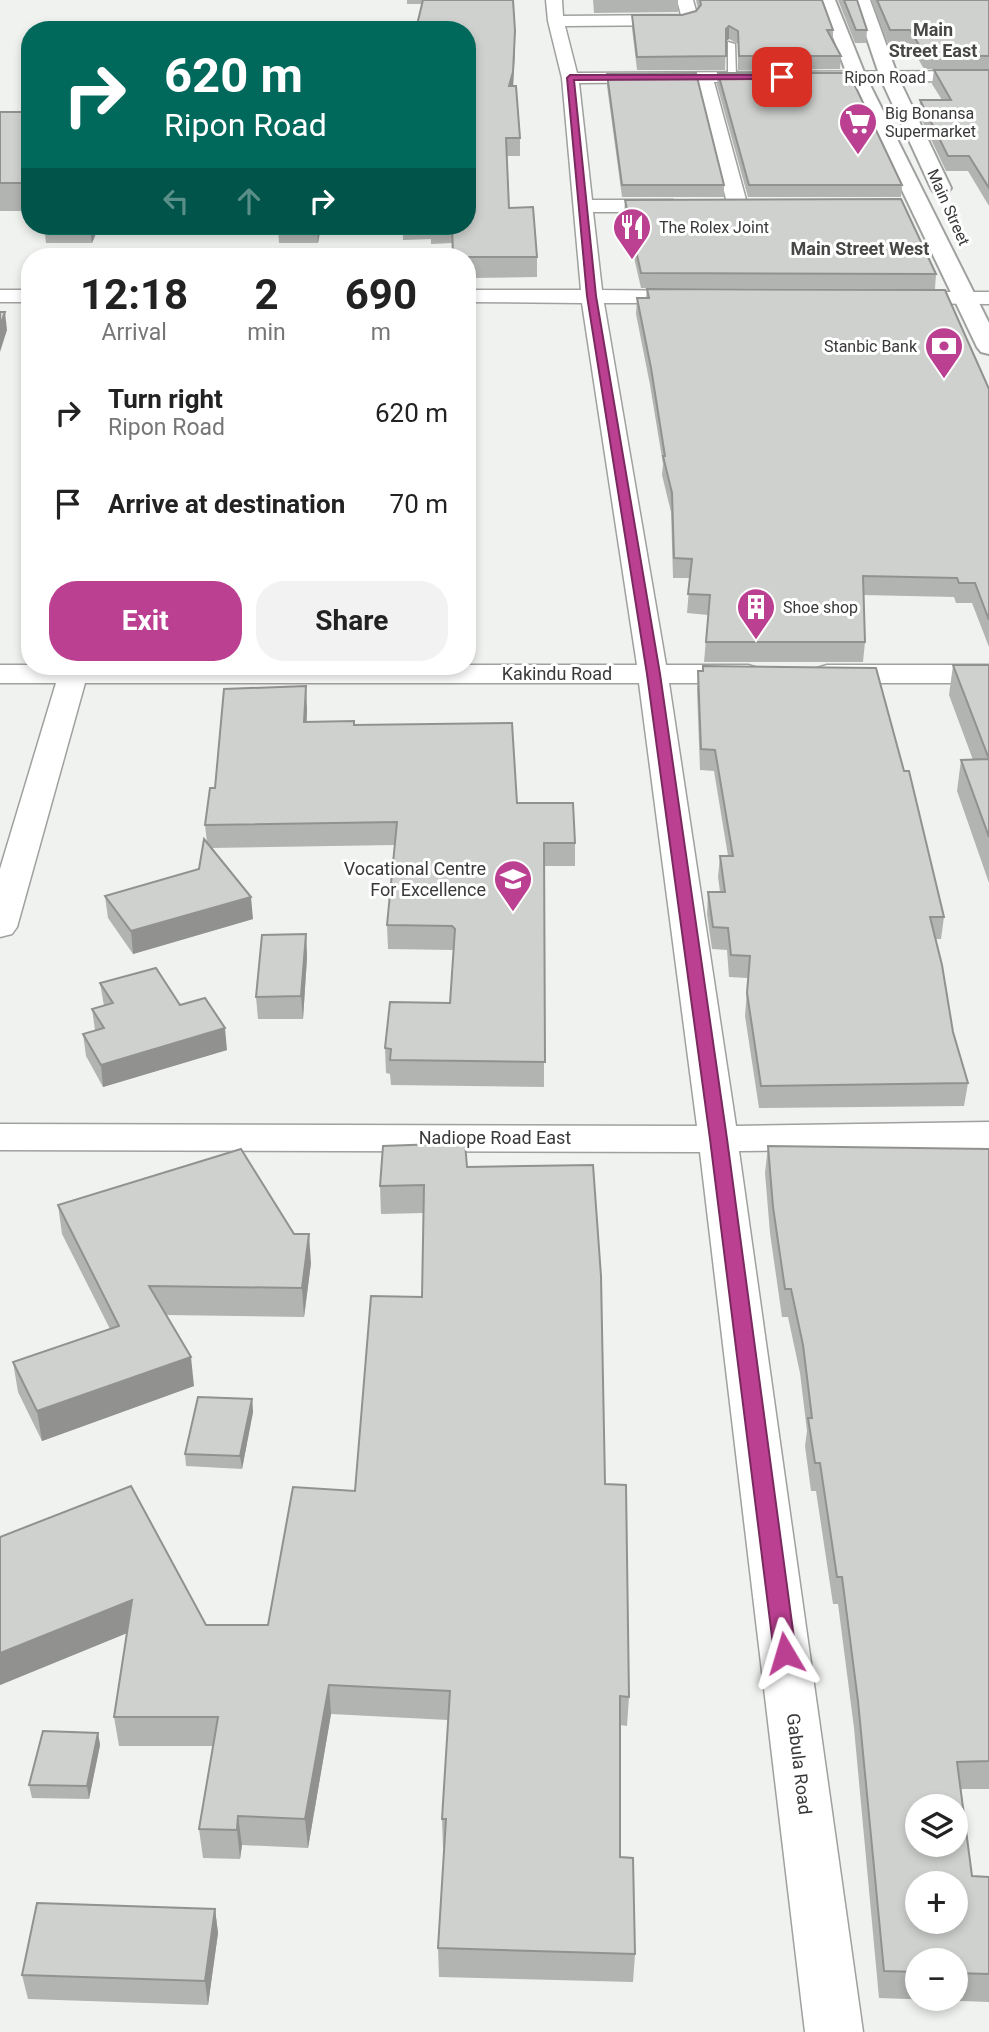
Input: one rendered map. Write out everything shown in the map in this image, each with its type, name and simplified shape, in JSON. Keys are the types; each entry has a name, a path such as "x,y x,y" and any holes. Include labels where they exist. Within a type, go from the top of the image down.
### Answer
{"street":[{"path":"555,10 681,20 690,18 684,0"},
{"name":"Main Street","path":"827,0 857,77 922,206 980,294 989,347"},
{"name":"Main Street","path":"862,0 889,77 950,209"},
{"name":"Gabula Road","path":"555,10 570,78 592,296 653,674 718,1139 834,2032"},
{"name":"Ripon Road","path":"570,78 989,76"},
{"path":"704,77 744,206 712,206"},
{"path":"583,206 686,206"},
{"path":"896,206 922,206"},
{"path":"883,298 980,294"},
{"path":"0,296 21,296"},
{"path":"476,296 717,297"},
{"name":"Kakindu Road","path":"0,674 21,674"},
{"name":"Kakindu Road","path":"476,674 989,674"},
{"path":"0,927 73,675"},
{"name":"Nadiope Road East","path":"0,1137 718,1139 989,1135"}],"lane":[{"path":"731,44 732,77"}],"building":[{"path":"423,0 513,0 515,31 513,72 509,86 516,86 520,138 506,138 509,208 533,207 537,257 476,257 476,248 453,248 452,235 476,235 476,21 418,21"},
{"path":"700,0 822,0 833,30 827,30 841,56 739,56 738,31 729,26 726,29 726,56 637,57 632,15 682,15 696,11 701,5"},
{"path":"844,0 857,0 867,30 856,30"},
{"path":"877,0 989,0 989,56 925,55 910,30 890,30"},
{"path":"934,70 989,70 989,188 969,156 948,156 920,100 951,100"},
{"path":"696,73 724,185 622,185 607,74"},
{"path":"718,73 849,73 902,185 749,185"},
{"path":"0,112 21,112 21,183 0,183"},
{"path":"901,199 936,274 641,273 625,200"},
{"path":"647,289 945,290 989,389 989,620 975,583 959,583 957,578 863,576 865,642 706,642 710,595 688,594 692,559 674,558 672,493 663,456 651,368 637,298 649,298"},
{"path":"0,312 5,312 0,326"},
{"path":"953,665 989,665 989,759"},
{"path":"703,666 876,668 904,771 909,771 944,917 930,917 942,965 953,1032 968,1083 761,1086 747,993 750,956 731,955 728,928 713,927 708,892 725,892 720,856 733,856 715,750 701,749 698,671 703,671"},
{"path":"306,686 304,722 354,721 354,725 512,723 517,803 573,803 575,843 544,843 545,1062 390,1060 391,1049 385,1048 390,1002 450,1003 455,929 452,926 387,925 397,822 205,825 210,788 215,788 224,689"},
{"path":"989,759 989,837 961,760"},
{"path":"204,839 251,897 131,931 105,896 199,869"},
{"path":"306,934 301,996 256,997 262,935"},
{"path":"156,968 180,1005 205,998 225,1028 101,1065 83,1034 104,1028 92,1009 113,1003 100,983"},
{"path":"465,1143 467,1167 593,1165 601,1276 605,1484 626,1485 629,1697 620,1696 620,1857 633,1858 635,1954 438,1948 450,1691 329,1685 305,1819 238,1816 237,1830 199,1829 218,1717 114,1717 132,1600 0,1653 0,1537 131,1486 206,1625 268,1625 293,1487 355,1491 371,1296 422,1297 424,1185 380,1186 383,1146"},
{"path":"768,1146 989,1149 989,1761 957,1762 961,1794 905,1794 905,1857 968,1857 968,1846 972,1876 989,1877 989,1974 968,1973 968,1948 905,1948 905,1972 884,1971 858,1701 842,1577 837,1577 820,1463 815,1463 808,1418 812,1418 803,1345 791,1289 785,1289 773,1207"},
{"path":"241,1149 294,1234 309,1234 302,1288 149,1286 191,1357 37,1411 13,1362 119,1326 58,1205"},
{"path":"198,1397 252,1399 240,1456 185,1454"},
{"path":"43,1731 98,1733 87,1786 29,1785"},
{"path":"37,1903 215,1909 205,1981 22,1975"}],"place":[{"name":"Big Bonansa Supermarket","path":"858,156"},
{"name":"The Rolex Joint","path":"632,261"},
{"name":"Stanbic Bank","path":"944,380"},
{"name":"Shoe shop","path":"756,641"},
{"name":"Vocational Centre For Excellence","path":"513,913"}],"district":[{"name":"Main Street East","path":"933,40"},
{"name":"Main Street West","path":"860,249"}],"route":[{"path":"782,77 570,78 592,296 653,674 718,1139 785,1653"}]}
